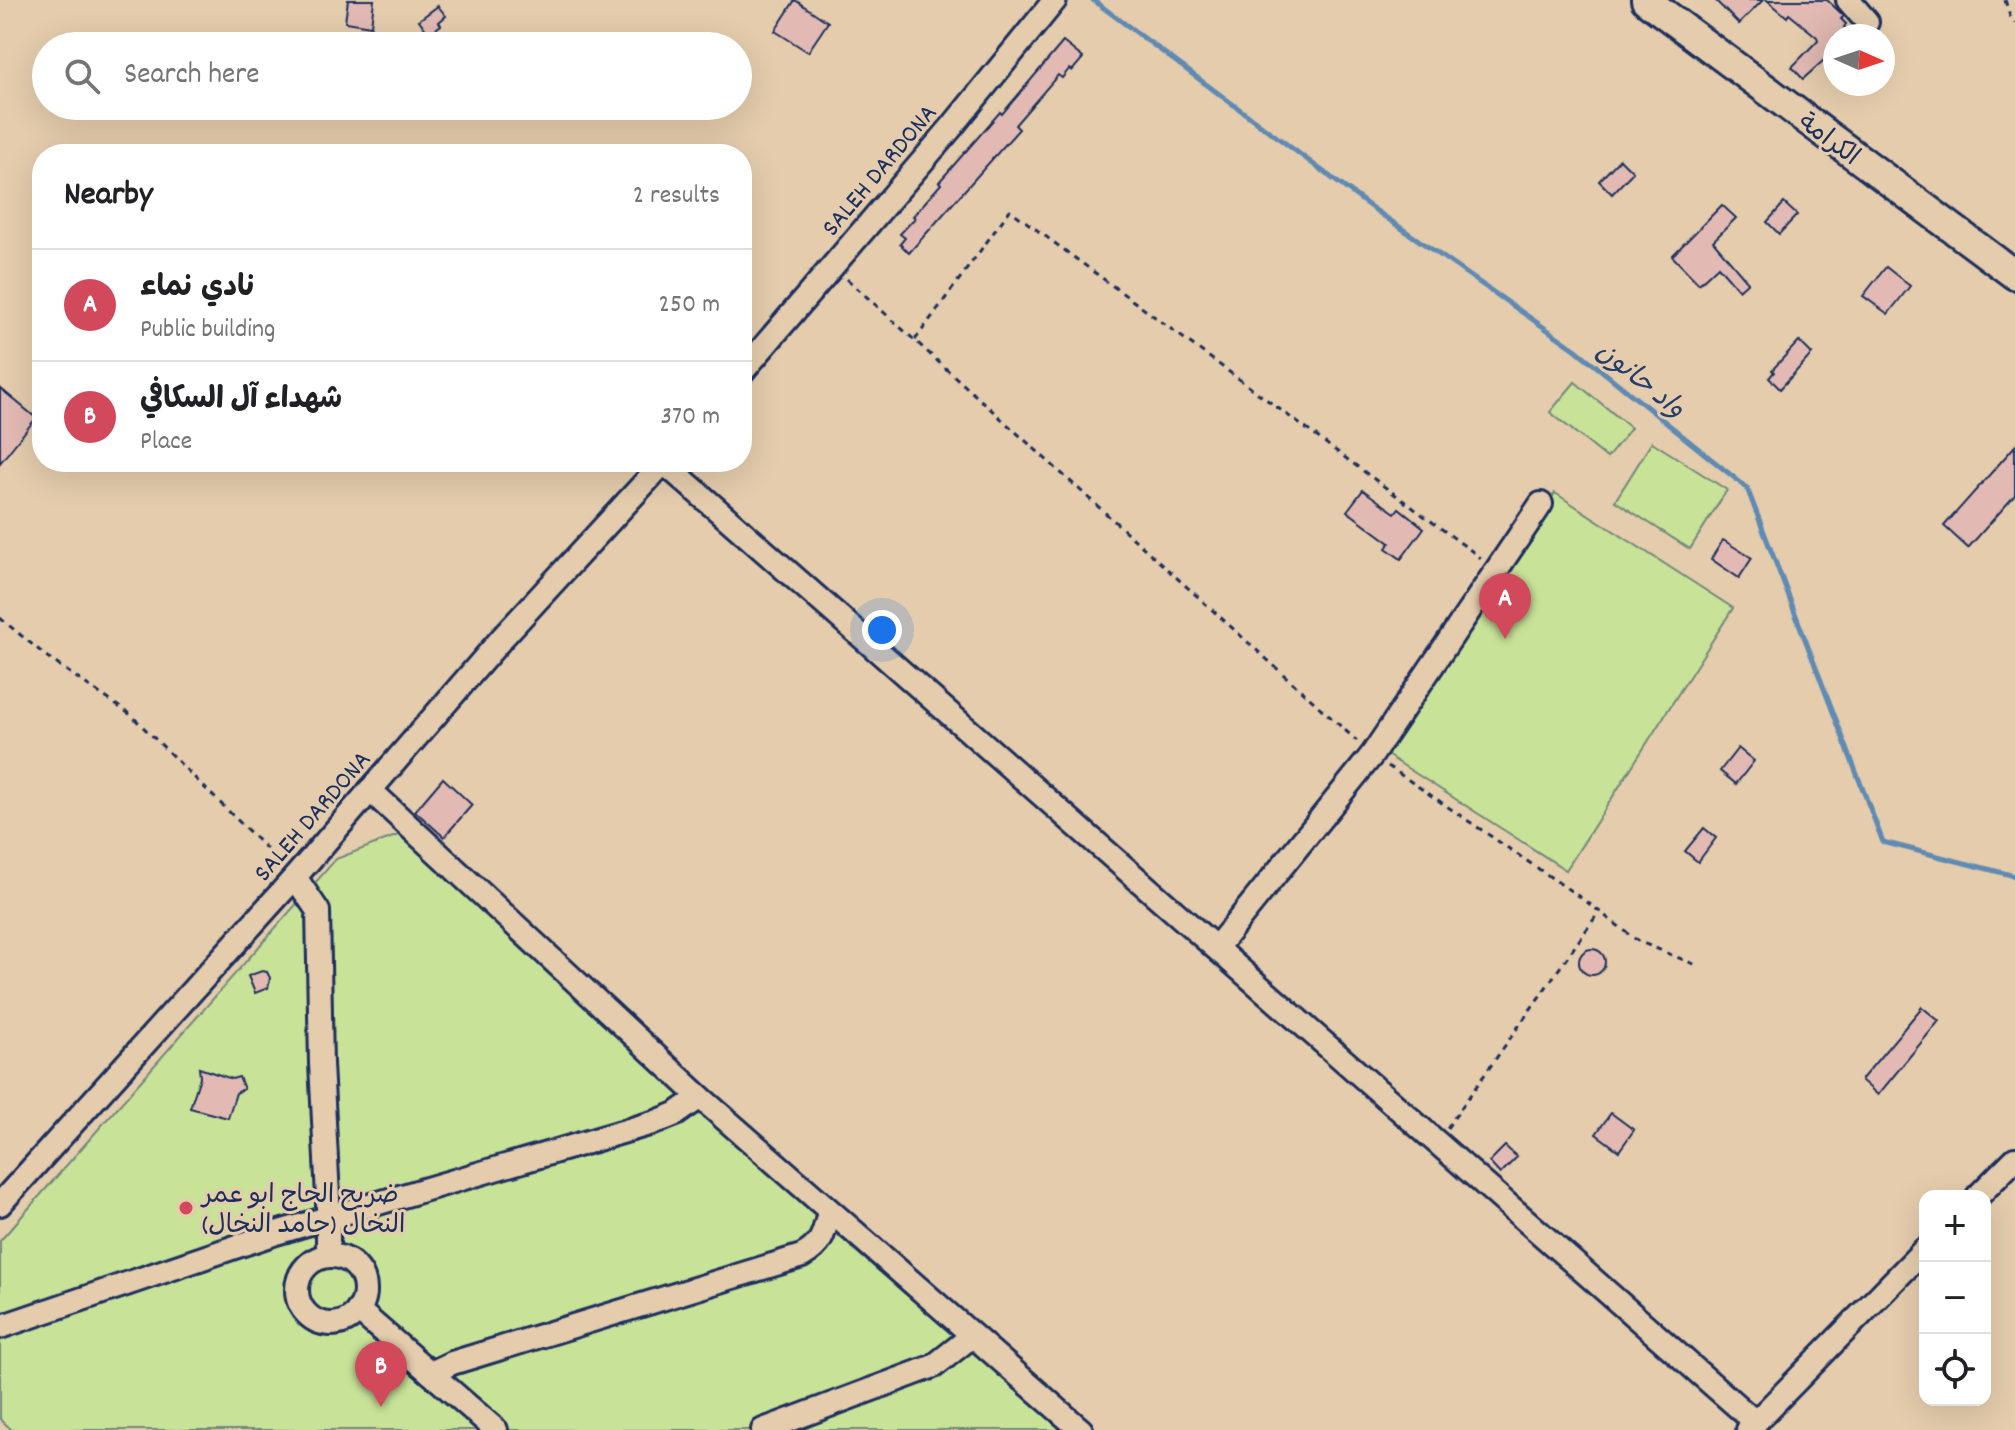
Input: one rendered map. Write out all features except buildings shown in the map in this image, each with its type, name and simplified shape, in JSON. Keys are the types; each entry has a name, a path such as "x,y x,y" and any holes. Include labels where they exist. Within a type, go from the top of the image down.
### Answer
{"main road":[{"name":"الكرامة","path":"1646,0 2015,275"}],"street":[{"name":"SALEH DARDONA","path":"752,360 1055,0"},
{"path":"1848,0 1867,22"},
{"name":"SALEH DARDONA","path":"0,1204 295,877 503,637 655,472"},
{"path":"675,472 1437,1142 1752,1426 1919,1255"},
{"path":"1216,948 1372,755 1541,504"},
{"path":"370,790 700,1097 1081,1430"},
{"path":"295,877 318,911 328,1256"},
{"path":"0,1327 329,1217 656,1122 676,1114 700,1097"},
{"path":"1984,1190 2015,1159"},
{"path":"431,1373 452,1363 802,1256 822,1241 829,1212"},
{"path":"328,1256 349,1261 363,1278 363,1300 358,1310 340,1323 329,1324 308,1315 297,1296 301,1274 317,1259 328,1256"},
{"path":"358,1310 496,1430"},
{"path":"763,1430 934,1366 972,1336"}],"path":[{"path":"2005,0 2015,23"},
{"path":"915,340 1010,210 1496,570"},
{"path":"833,266 1372,755 1638,941 1696,965"},
{"path":"0,618 51,660 131,715 295,877"},
{"path":"1437,1142 1599,912"}],"green space":[{"path":"1575,382 1631,428 1607,458 1550,412"},
{"path":"1652,442 1727,490 1690,549 1615,501"},
{"path":"1555,493 1733,608 1566,870 1387,755"},
{"path":"401,834 706,1118 1063,1430 12,1430 0,1419 0,1241 336,859"}],"waterway":[{"name":"واد حانون","path":"1093,0 1368,205 1575,349 1747,488 1883,842 2015,876"}],"place":[{"name":"نادي نماء","path":"1505,639"},
{"name":"ضريح الحاج ابو عمر النخال (حامد النخال)","path":"186,1208"},
{"name":"شهداء آل السكافي","path":"381,1407"}]}
